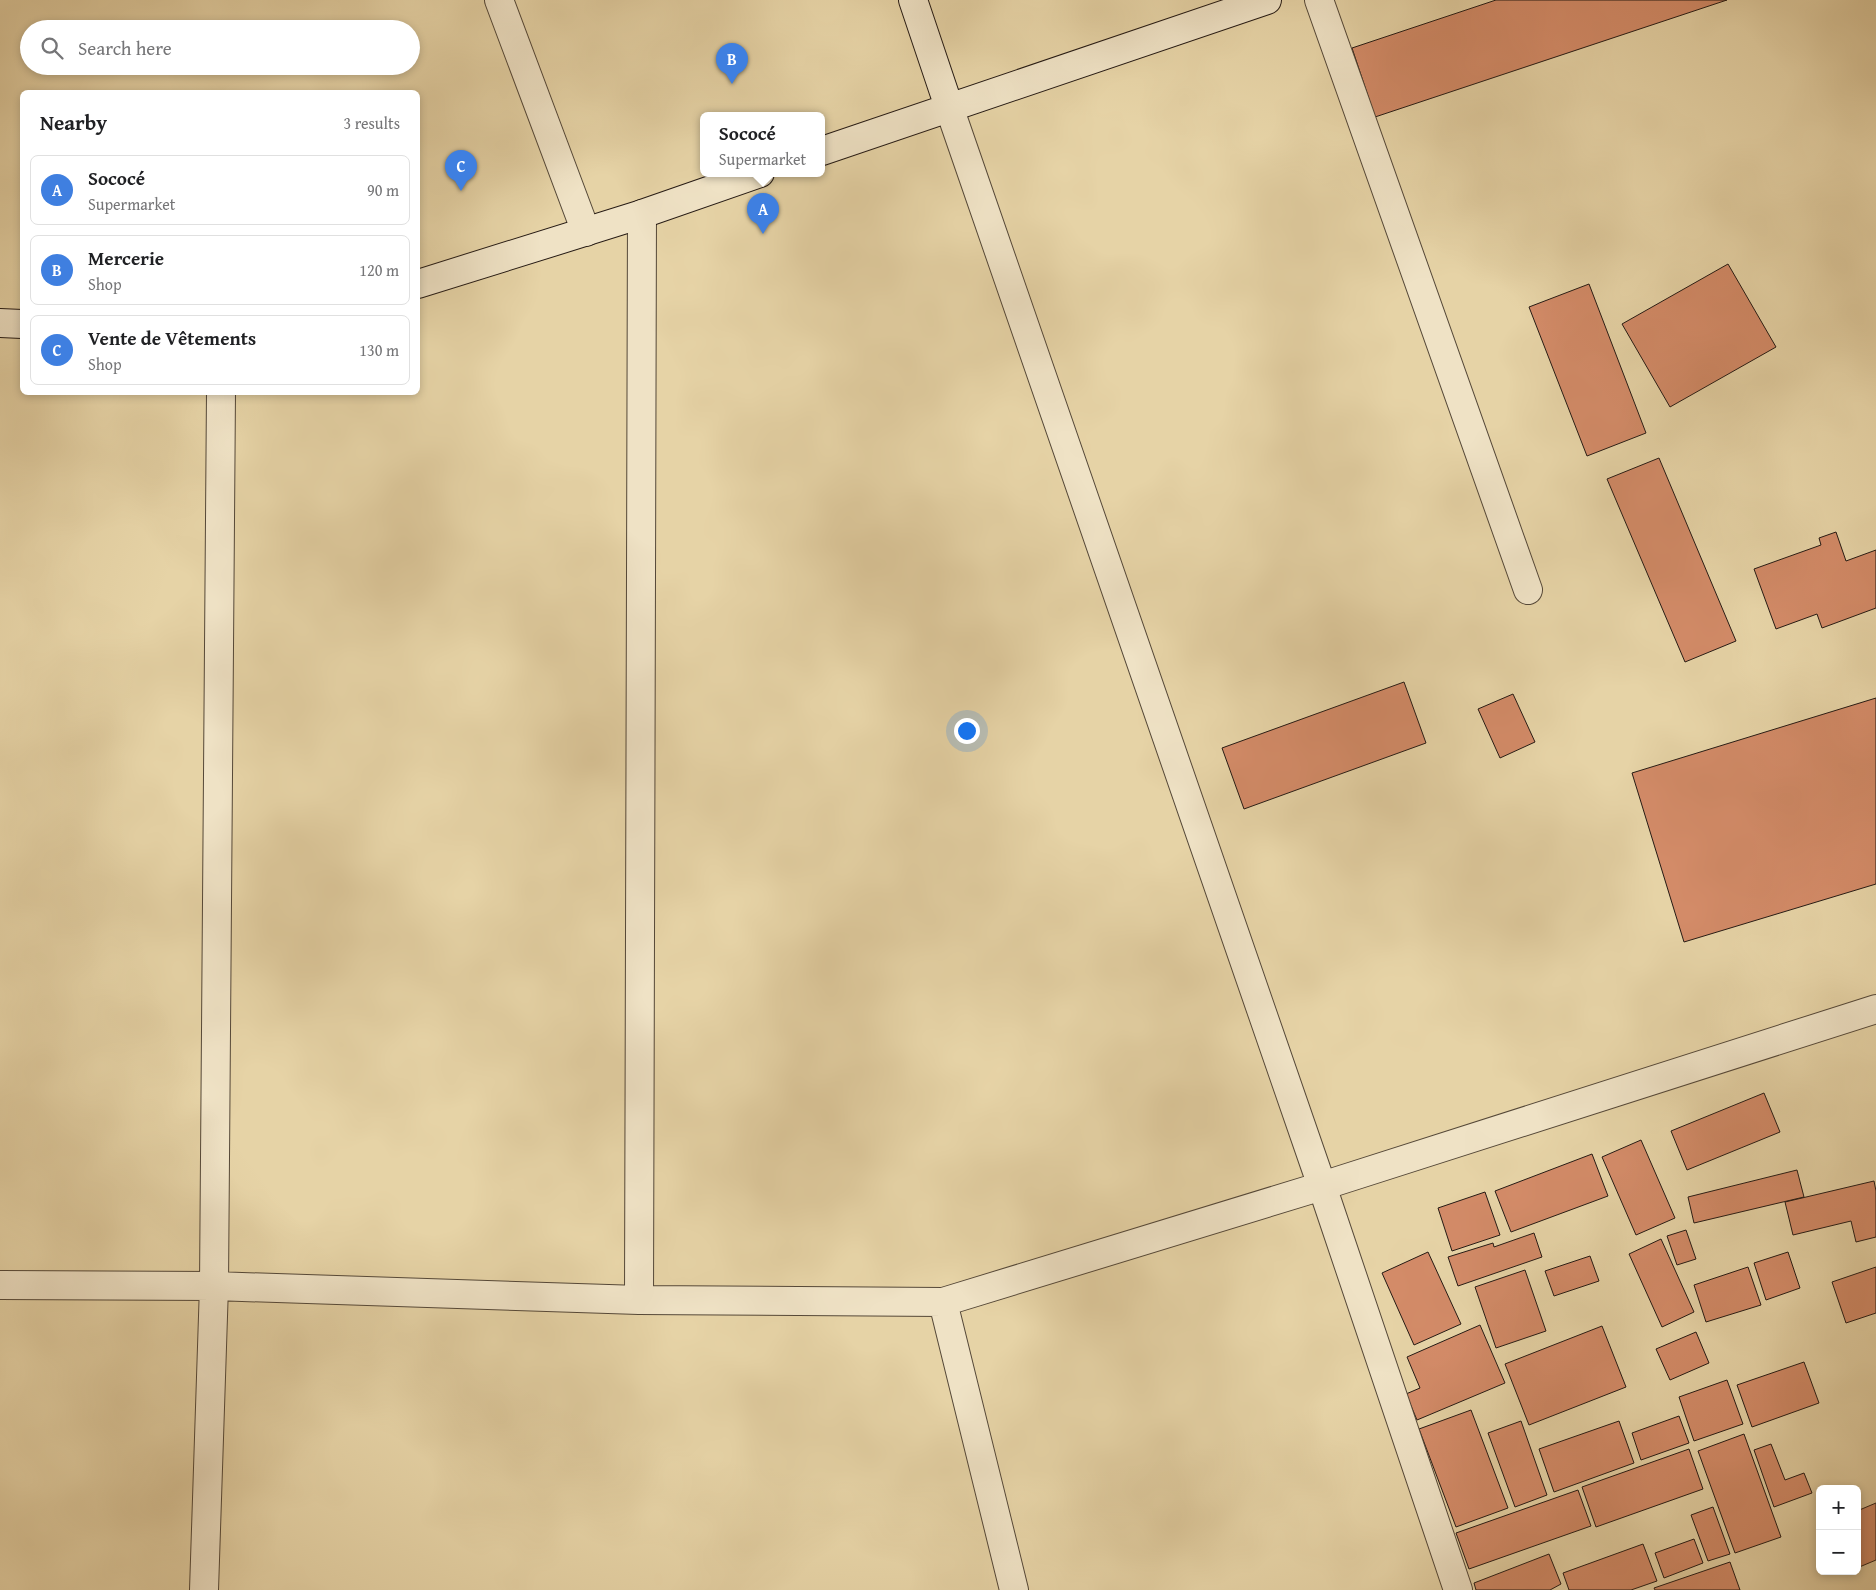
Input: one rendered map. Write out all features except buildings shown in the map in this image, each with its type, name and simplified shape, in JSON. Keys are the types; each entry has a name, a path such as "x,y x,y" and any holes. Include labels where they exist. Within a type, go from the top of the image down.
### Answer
{"street":[{"path":"499,0 586,232"},
{"path":"912,0 1322,1186 1458,1590"},
{"path":"825,150 1267,0"},
{"path":"1319,0 1528,590"},
{"path":"420,283 642,214 748,177"},
{"path":"639,1300 642,214"},
{"path":"0,323 20,324"},
{"path":"204,1590 214,1286 221,395"},
{"path":"0,1285 214,1286 639,1300 943,1302 1874,1018"},
{"path":"943,1302 1014,1590"}],"place":[{"name":"Mercerie","path":"732,84"},
{"name":"Vente de Vêtements","path":"461,191"},
{"name":"Sococé","path":"763,234"}]}
